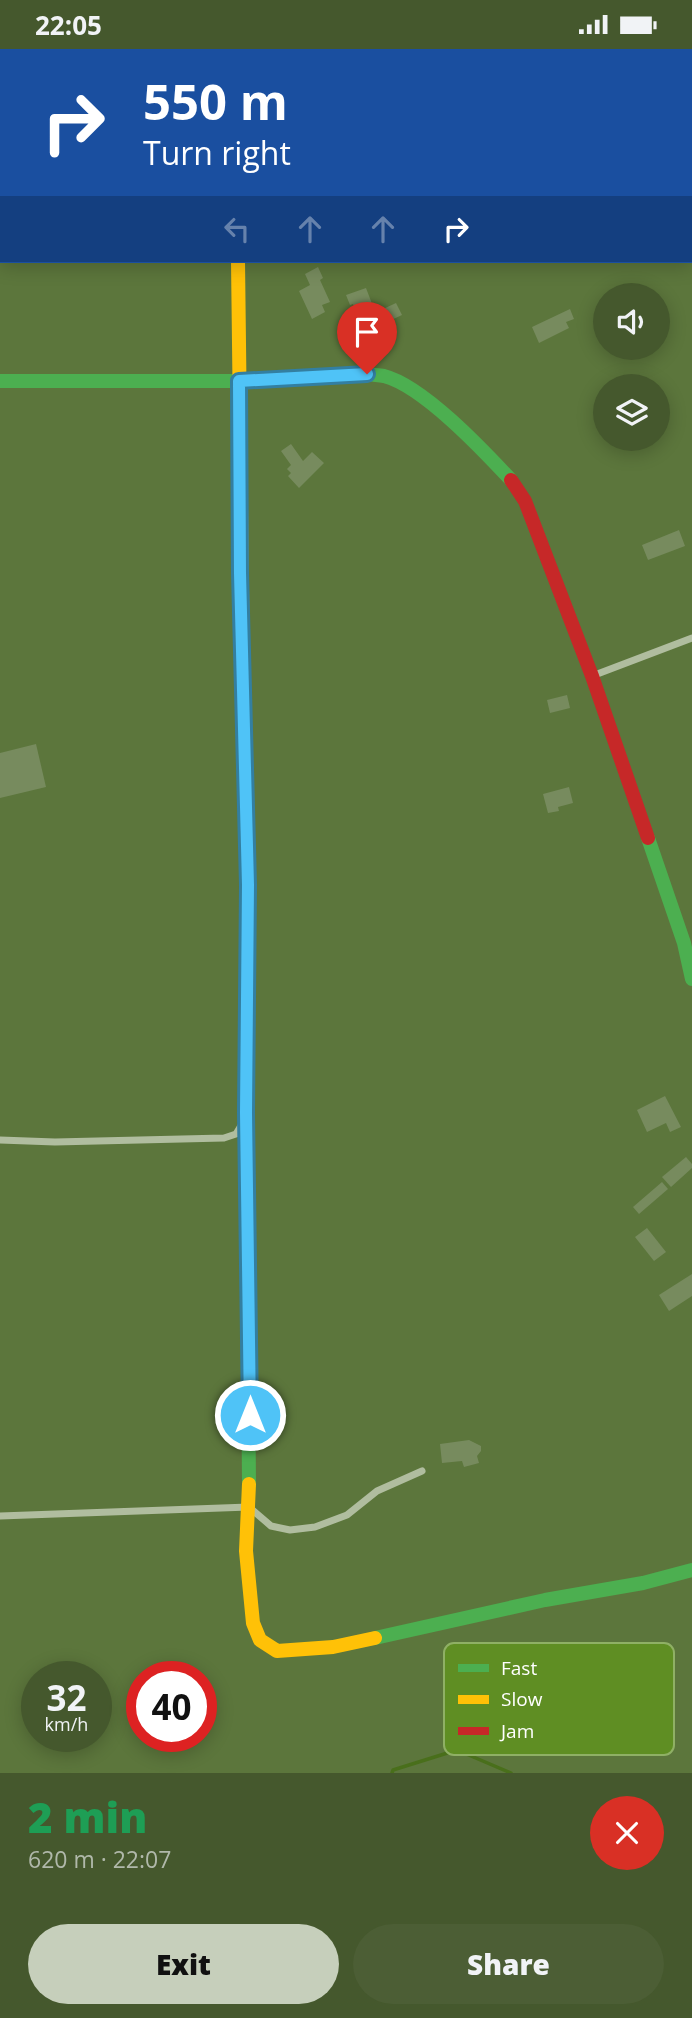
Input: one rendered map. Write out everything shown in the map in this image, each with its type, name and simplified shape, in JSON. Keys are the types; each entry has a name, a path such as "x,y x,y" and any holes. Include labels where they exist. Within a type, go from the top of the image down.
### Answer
{"street":[{"path":"238,263 240,573 248,885 246,1113 249,1507 246,1551 253,1623 260,1640 277,1651 333,1647 692,1570"},
{"path":"0,381 239,381 376,374 401,383 419,394 486,453 517,487 533,516 593,675 684,943 692,979"},
{"path":"593,675 692,638"},
{"path":"0,1140 55,1142 224,1138 239,1130 246,1113"},
{"path":"0,1516 249,1507 271,1526 290,1530 315,1527 347,1515 377,1491 422,1471"}],"building":[{"path":"318,267 323,278 320,280 330,302 322,305 325,312 312,319 299,291 310,285 305,274"},
{"path":"366,288 374,309 357,314 346,295"},
{"path":"396,303 402,315 387,322 381,310"},
{"path":"570,309 574,319 566,322 569,328 539,343 532,327"},
{"path":"291,444 303,461 312,452 324,463 299,488 288,476 291,473 287,469 291,465 281,451"},
{"path":"679,530 685,546 648,560 642,545"},
{"path":"567,695 570,708 550,713 547,700"},
{"path":"36,744 46,787 0,798 0,753"},
{"path":"569,787 573,803 558,807 559,811 548,813 543,794"},
{"path":"665,1096 681,1127 670,1132 666,1123 647,1132 637,1110"},
{"path":"686,1157 692,1168 671,1187 662,1177"},
{"path":"662,1182 668,1189 639,1214 633,1207"},
{"path":"647,1228 666,1252 654,1261 635,1237"},
{"path":"692,1274 692,1296 669,1311 659,1295"},
{"path":"469,1440 481,1446 477,1456 479,1463 464,1467 462,1461 442,1463 440,1444"}],"waterway":[{"path":"392,1773 393,1770 444,1754"},
{"path":"469,1755 511,1773"}],"traffic: fast":[{"path":"0,381 239,381 367,374 384,376 400,382 434,405 511,480"},
{"path":"648,838 684,943 692,979"},
{"path":"246,1126 249,1484"},
{"path":"375,1638 545,1600 643,1583 692,1570"}],"traffic: slow":[{"path":"238,263 243,672"},
{"path":"249,1484 246,1551 253,1623 260,1640 277,1651 333,1647 375,1638"}],"traffic: jam":[{"path":"511,480 525,501 592,676 648,838"},
{"path":"243,672 248,885 246,1126"}],"route":[{"path":"250,1415 246,1113 249,954 240,573 239,381 367,374"}]}
